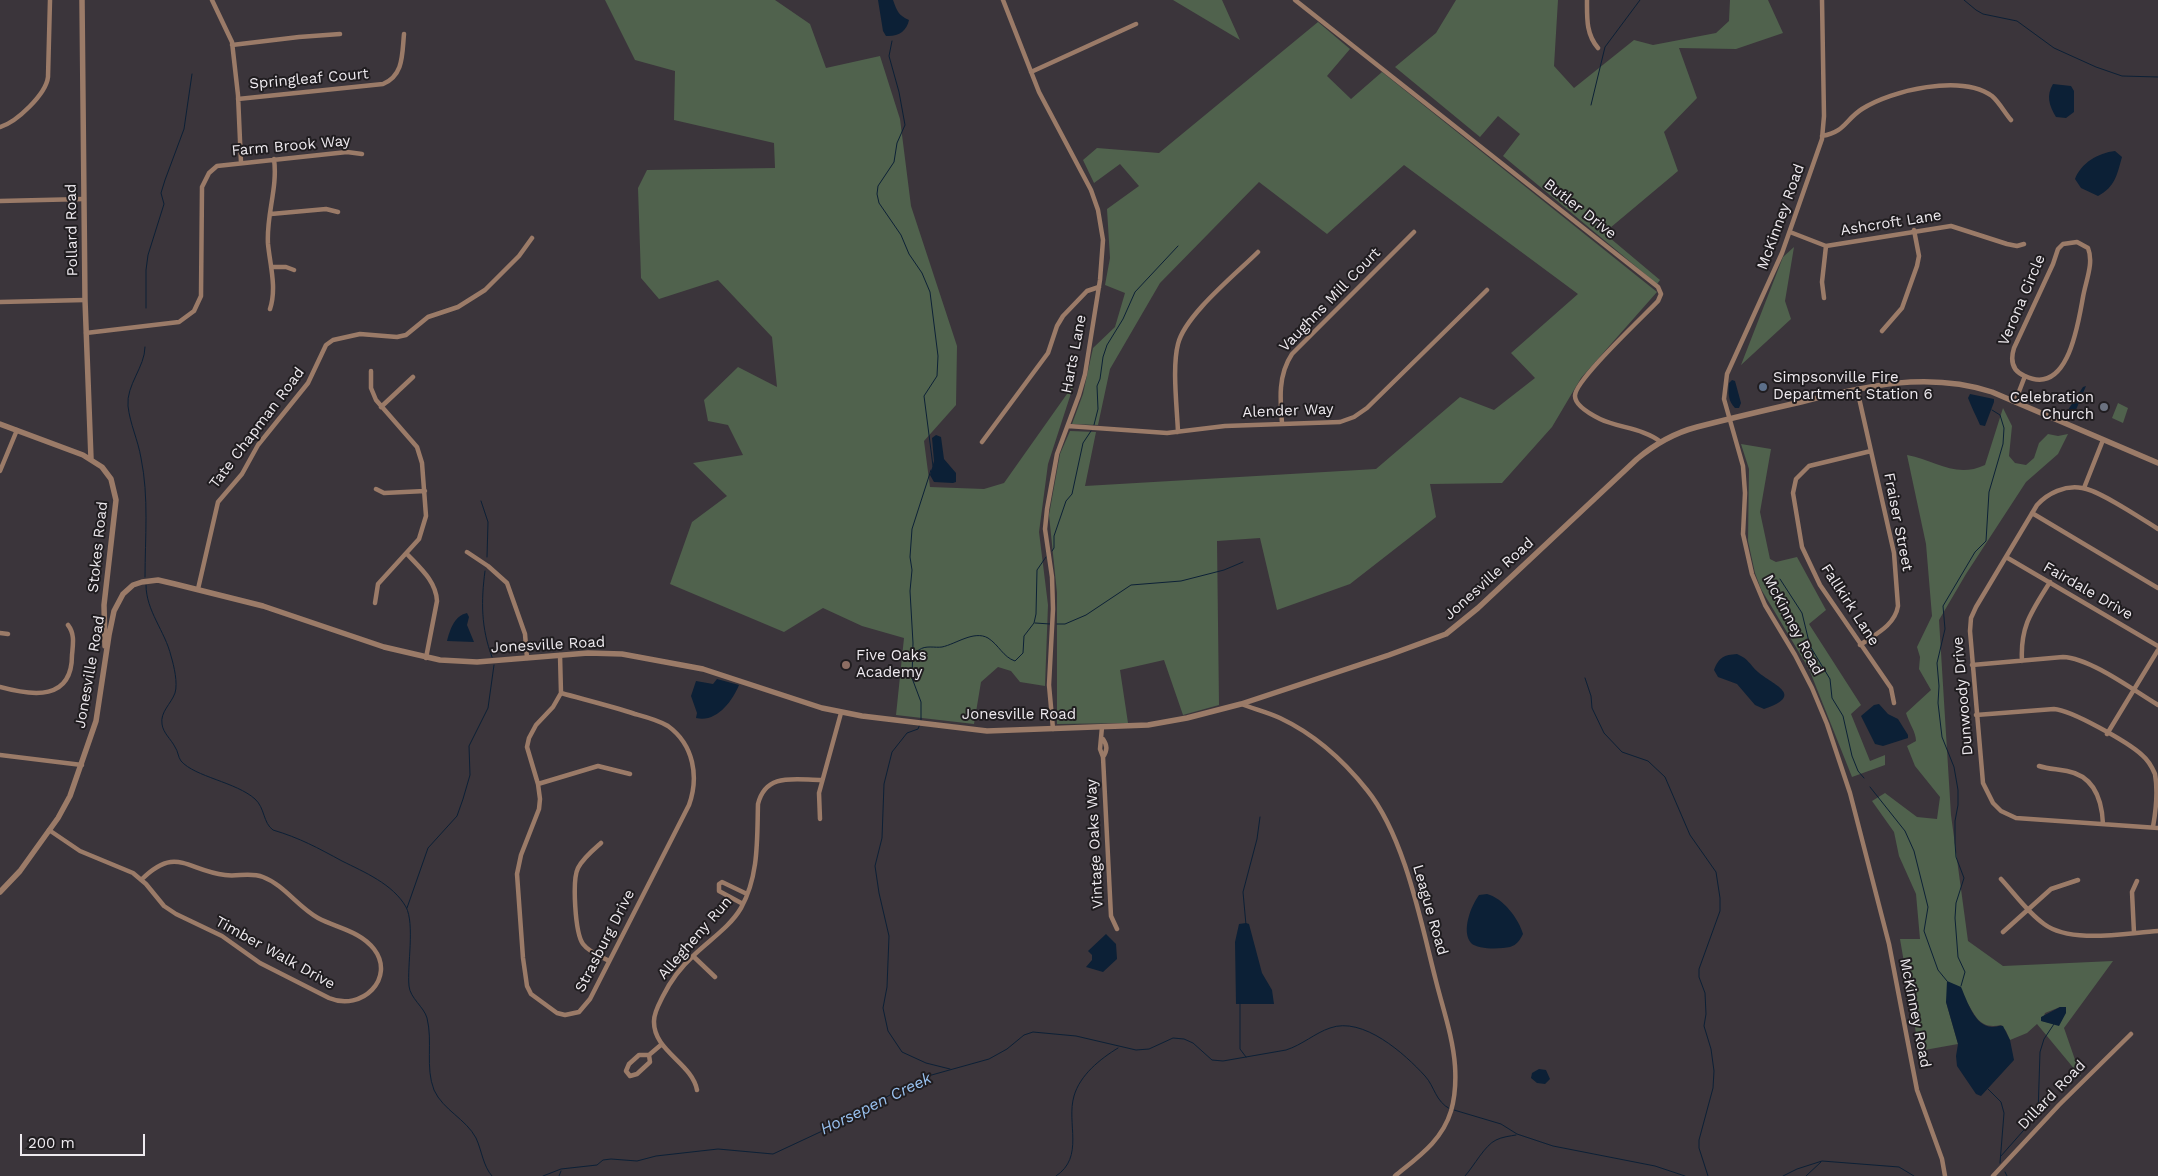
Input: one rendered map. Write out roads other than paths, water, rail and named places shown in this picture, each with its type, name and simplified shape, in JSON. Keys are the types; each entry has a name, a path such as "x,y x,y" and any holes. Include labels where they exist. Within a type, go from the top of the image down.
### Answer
{"street":[{"path":"0,127 15,119 40,96 46,87 48,77 50,0"},
{"name":"Pollard Road","path":"82,0 86,332 91,459"},
{"path":"212,0 232,45 238,99 241,163"},
{"name":"Harts Lane","path":"1003,0 1047,109 1085,178 1095,202 1103,240 1099,287 1085,374 1054,466 1046,521 1052,577 1053,624 1049,685 1053,729"},
{"name":"Butler Drive","path":"1295,0 1658,287 1661,292 1658,301 1579,385 1575,396 1578,403 1599,418 1645,433 1661,442"},
{"path":"1587,0 1587,22 1590,36 1598,48"},
{"name":"McKinney Road","path":"1822,0 1824,116 1822,136 1790,232 1765,294 1727,374 1724,394 1728,419 1743,466 1745,493 1743,534 1752,574 1765,605 1795,654 1812,688 1827,724 1850,792 1889,944 1913,1074 1942,1159 1945,1176"},
{"path":"1031,72 1136,24"},
{"path":"232,45 340,34"},
{"name":"Springleaf Court","path":"238,99 383,84 394,78 400,68 404,34"},
{"path":"1822,136 1835,134 1861,109 1886,98 1944,85 1971,87 1992,96 2011,120"},
{"name":"Farm Brook Way","path":"86,332 179,322 199,305 201,296 202,186 209,173 217,166 347,152 362,154"},
{"path":"270,309 274,295 268,239 275,186 274,159"},
{"path":"0,202 84,199"},
{"path":"271,214 326,209 338,212"},
{"name":"Ashcroft Lane","path":"1790,232 1826,246 1914,230 1951,226 2007,244 2017,246 2024,244"},
{"path":"1882,331 1902,308 1917,266 1919,256 1914,230"},
{"name":"Vaughns Mill Court","path":"1282,424 1282,378 1285,366 1292,354 1414,232"},
{"name":"Tate Chapman Road","path":"198,590 218,502 242,474 258,445 308,383 326,345 332,340 360,334 397,337 406,334 428,317 458,307 490,286 519,256 532,238"},
{"name":"Verona Circle","path":"2077,242 2088,248 2091,264 2074,344 2050,379 2034,380 2025,376 2012,366 2011,355 2053,264 2058,249 2062,244 2077,242"},
{"path":"1824,298 1822,282 1826,246"},
{"path":"1178,432 1176,354 1181,333 1195,315 1258,252"},
{"path":"271,267 286,267 294,270"},
{"path":"982,442 1048,353 1057,326 1063,316 1087,291 1099,287"},
{"name":"Alender Way","path":"1068,426 1158,433 1224,426 1340,422 1358,415 1487,290"},
{"path":"0,302 86,300"},
{"path":"370,371 371,388 381,407 418,447 422,463 426,516 423,532 407,554 378,584 375,603"},
{"path":"2015,402 2025,376"},
{"path":"381,407 413,378"},
{"name":"Jonesville Road","path":"0,892 20,871 65,805 82,765 96,720 112,618 120,598 127,589 138,583 158,580 283,612 376,644 426,658 459,662 607,653 651,658 728,676 794,700 841,713 988,731 1102,727 1164,722 1241,704 1396,653 1446,634 1478,608 1637,459 1661,442 1686,430 1728,419 1857,389 1896,382 1936,381 1982,389 2158,463"},
{"name":"Fraiser Street","path":"1857,389 1894,552 1898,606 1891,623 1860,644"},
{"name":"Stokes Road","path":"0,424 91,459 106,471 112,479 116,500 104,616 106,655"},
{"path":"0,471 17,430"},
{"path":"2103,440 2084,488 2158,529"},
{"name":"Fallkirk Lane","path":"1871,451 1809,466 1798,476 1793,490 1803,550 1821,587 1891,688 1894,703"},
{"name":"Dunwoody Drive","path":"2084,488 2067,488 2051,493 2039,502 1971,618 1972,665 1983,783 1988,796 1997,808 2020,820 2156,827"},
{"path":"376,489 384,493 425,490"},
{"path":"2032,513 2158,588"},
{"path":"467,552 488,566 507,583 525,634 527,658"},
{"path":"407,554 431,580 436,592 436,607 426,658"},
{"name":"Fairdale Drive","path":"2006,557 2158,648"},
{"path":"2022,661 2021,648 2024,628 2050,582"},
{"path":"104,616 112,618"},
{"path":"0,688 17,692 51,692 69,678 72,666 73,632 68,625"},
{"path":"0,633 8,634"},
{"path":"2107,734 2158,648"},
{"path":"560,655 561,693"},
{"path":"1972,665 2063,657 2075,658 2093,666 2158,705"},
{"name":"Strasburg Drive","path":"561,693 647,718 668,727 685,744 695,772 694,790 689,805 583,1009 573,1014 556,1013 541,1002 527,986 516,874 521,855 539,809 538,784 528,756 529,738 536,726 553,707 561,693"},
{"name":"League Road","path":"1241,704 1282,719 1325,747 1357,778 1373,798 1384,816 1399,851 1413,894 1446,1018 1455,1065 1453,1103 1443,1129 1434,1143 1395,1176"},
{"path":"1976,716 2059,709 2074,714 2140,753 2153,770 2158,792 2156,827"},
{"path":"820,819 818,801 822,780 841,713"},
{"name":"Vintage Oaks Way","path":"1102,727 1103,739 1100,750 1103,757 1111,916 1117,929"},
{"path":"0,755 82,765"},
{"path":"538,784 598,766 630,774"},
{"path":"2039,766 2072,772 2087,781 2100,798 2103,824"},
{"name":"Allegheny Run","path":"697,1090 696,1081 662,1044 654,1021 657,1008 666,992 693,956 730,922 743,904 756,871 758,804 760,795 770,783 777,780 822,780"},
{"name":"Timber Walk Drive","path":"49,830 80,851 128,870 141,880 164,906 176,914 222,936 260,963 329,998 340,1002 355,1001 369,993 380,974 380,962 375,950 365,939 317,918 279,887 262,876 246,874 227,876 172,861 152,869 141,880"},
{"path":"601,843 587,856 578,868 574,879 579,936 583,944 609,961"},
{"path":"2001,879 2044,924 2066,935 2078,936 2158,931"},
{"path":"2003,932 2054,888 2078,880"},
{"path":"743,904 719,891 719,884 722,882 731,885 746,894"},
{"path":"2134,933 2132,892 2137,882"},
{"path":"693,956 715,977"},
{"name":"Dillard Road","path":"1993,1176 2059,1105 2131,1034"},
{"path":"649,1055 650,1062 637,1074 630,1076 626,1071 629,1064 639,1055 649,1055 662,1044"}],"water":[{"path":"878,0 893,0 898,12 909,20 901,33 886,36 883,31"},
{"path":"2053,84 2071,86 2074,91 2074,112 2066,118 2056,117 2052,108 2049,97"},
{"path":"2115,151 2122,157 2117,175 2108,189 2098,196 2081,188 2075,179 2081,168 2102,154"},
{"path":"1732,380 1735,381 1741,403 1739,408 1735,408 1729,397 1729,383"},
{"path":"2086,386 2073,417 2067,416 2066,413 2083,387"},
{"path":"1970,394 1994,399 1985,426 1980,425 1968,398"},
{"path":"936,435 941,437 944,459 956,473 956,482 934,482 930,475 934,461 932,438"},
{"path":"467,613 469,617 467,625 474,642 447,641 456,620"},
{"path":"1737,654 1778,686 1785,695 1783,699 1764,709 1755,705 1737,684 1718,677 1714,670 1720,659"},
{"path":"717,679 739,685 728,704 717,714 703,719 696,718 697,713 691,696 696,681 713,684"},
{"path":"1879,704 1888,714 1898,719 1908,738 1883,746 1875,744 1861,716 1874,705"},
{"path":"1487,894 1499,900 1510,910 1521,928 1523,934 1518,942 1510,947 1479,947 1471,943 1468,938 1467,925 1473,905 1479,895"},
{"path":"1239,924 1249,924 1262,973 1272,990 1274,1004 1236,1004 1235,942"},
{"path":"1106,934 1116,944 1117,959 1103,972 1086,967 1092,960 1092,955 1088,951"},
{"path":"1947,981 1961,987 1972,1012 1980,1022 1986,1026 2003,1026 2010,1040 2014,1060 1981,1096 1976,1094 1957,1066 1958,1044 1946,1002"},
{"path":"2060,1007 2066,1007 2066,1013 2059,1026 2041,1021 2041,1017"},
{"path":"1539,1069 1546,1070 1550,1079 1545,1084 1537,1083 1531,1078 1532,1073"}],"waterway":[{"path":"1591,105 1605,47 1640,0"},
{"path":"1964,0 1983,14 2017,21 2054,48 2096,67 2122,76 2158,77"},
{"path":"892,41 889,56 899,92 905,125 897,143 894,162 878,186 877,194 879,203 901,235 930,292 938,356 937,376 924,396 933,466"},
{"path":"146,308 148,255 164,204 161,193 184,129 192,74"},
{"path":"1094,425 1098,409 1097,386 1107,345 1123,319 1135,292 1178,246"},
{"path":"145,347 142,362 132,383 128,406 140,451 145,488 145,577"},
{"path":"1961,986 1965,972 1958,957 1955,918 1956,903 1964,878 1956,857 1955,843 1958,790 1954,767 1942,737 1938,703 1937,663 1945,629 1943,606 1975,552 1986,541 1989,492 2003,444 2004,428 2000,415 1992,410"},
{"path":"1052,551 1054,548 1054,536 1066,501 1072,494 1083,443 1091,431"},
{"path":"921,720 921,702 912,678 913,643 910,591 912,570 910,557 912,529 931,470"},
{"path":"481,501 488,522 487,557"},
{"path":"914,656 921,648 942,647 965,638 983,636 995,644 1007,657 1015,661 1023,653 1024,636 1034,623 1037,570 1046,557"},
{"path":"1057,624 1065,624 1086,615 1131,585 1181,581 1224,570 1243,562"},
{"path":"485,571 483,614 488,646 492,657"},
{"path":"1780,579 1802,613 1810,646 1830,679 1832,698 1843,716 1852,756 1858,771 1864,778"},
{"path":"146,585 149,604 165,638 176,680 175,693 164,712 162,724 181,761 187,767 247,793 261,807 267,823 273,830 292,836 368,874 386,885 406,907 410,924 409,986 412,995 427,1018 431,1081 438,1097 472,1131 492,1176"},
{"path":"1035,623 1050,624"},
{"path":"407,908 428,848 457,816 470,775 469,746 488,708 494,665"},
{"path":"1585,678 1591,696 1592,708 1604,733 1622,752 1648,761 1665,777 1690,835 1716,872 1720,911 1699,969 1699,977 1705,993 1706,1014 1704,1026 1711,1049 1714,1071 1713,1088 1699,1140 1699,1148 1708,1176"},
{"path":"920,724 918,729 907,733 892,752 884,784 882,838 875,866 889,936 887,987 883,1008 888,1031 902,1052 926,1063 950,1069"},
{"path":"1870,787 1905,831 1914,851 1928,907 1924,931 1938,970 1947,981"},
{"path":"1246,925 1243,892 1257,839 1260,817"},
{"path":"1240,1003 1240,1049 1246,1057"},
{"path":"2001,1156 2038,1114 2040,1052 2044,1039 2054,1024"},
{"name":"Horsepen Creek","path":"543,1176 561,1169 597,1165 603,1160 611,1159 637,1161 656,1156 718,1149 773,1154 848,1119 928,1076 989,1059 1007,1049 1024,1035 1033,1032 1076,1036 1136,1050 1149,1049 1173,1038 1184,1039 1193,1043 1212,1060 1223,1061 1286,1050 1330,1028 1356,1027 1369,1032 1395,1048 1425,1076 1441,1102 1450,1109"},
{"path":"1056,1176 1065,1168 1070,1159 1073,1139 1072,1106 1077,1088 1092,1068 1118,1048"},
{"path":"1988,1089 2001,1102 2004,1113 2000,1163"},
{"name":"Horsepen Creek","path":"1454,1110 1501,1124 1517,1134 1553,1146 1655,1166 1685,1176"},
{"path":"1465,1176 1492,1143 1501,1138 1516,1135"},
{"name":"Horsepen Creek","path":"1783,1176 1797,1169 1822,1161 1899,1167 1914,1176"},
{"path":"1806,1176 1821,1162"},
{"name":"Horsepen Creek","path":"559,1176 561,1171"},
{"path":"2005,1172 2007,1176"}],"place":[{"name":"Simpsonville Fire Department Station 6","path":"1763,387"},
{"name":"Celebration Church","path":"2104,407"},
{"name":"Five Oaks Academy","path":"846,665"}]}
